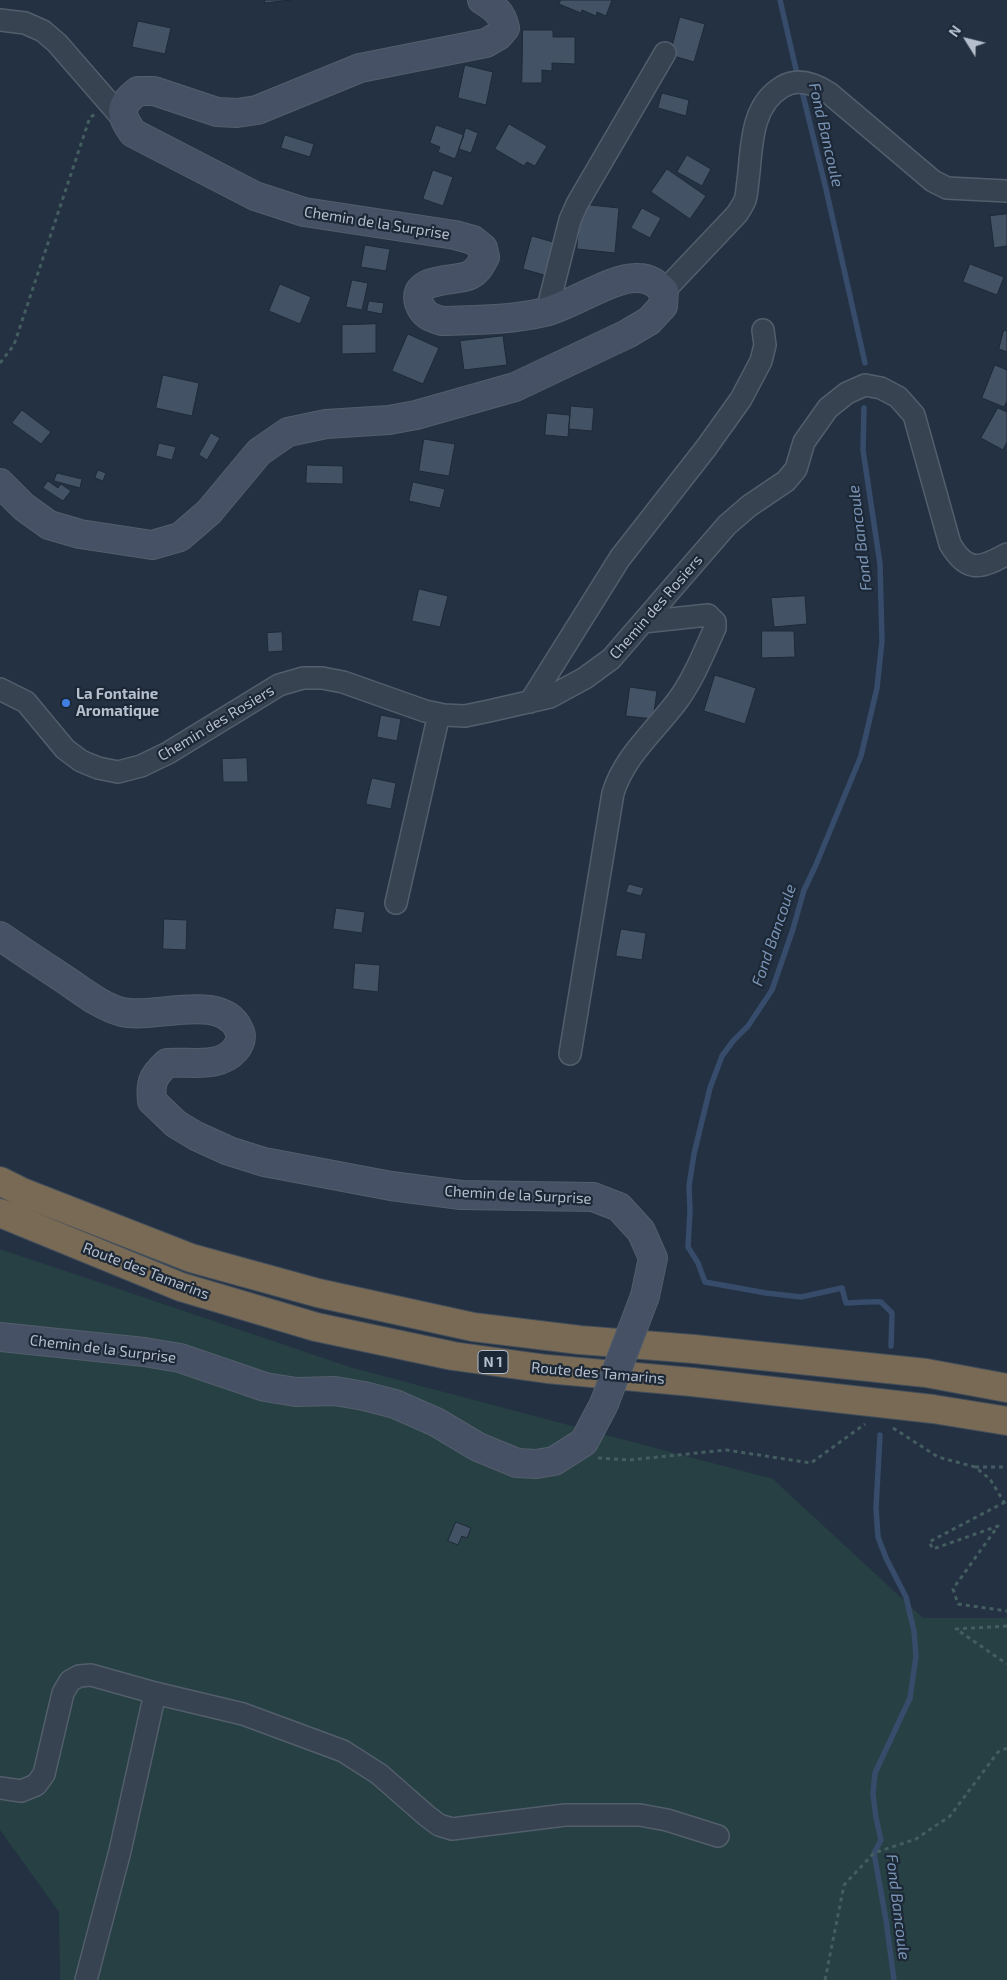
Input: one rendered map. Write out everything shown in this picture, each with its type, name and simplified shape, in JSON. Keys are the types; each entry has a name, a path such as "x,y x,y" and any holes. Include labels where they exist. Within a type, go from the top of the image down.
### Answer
{"highway":[{"name":"Route des Tamarins","path":"0,1181 22,1192 191,1258 318,1293 474,1327 580,1340 694,1349 926,1373 1007,1388"},
{"name":"Route des Tamarins","path":"0,1213 181,1287 316,1327 444,1354 547,1369 692,1382 933,1409 1007,1422"}],"main road":[{"path":"118,114 123,109 126,101 138,91 154,91 217,112 237,113 257,110 360,68 486,43 498,36 504,28 503,18 496,8 482,0"},
{"name":"Chemin de la Surprise","path":"118,114 133,133 256,196 304,212 455,235 473,240 484,248 485,257 479,268 470,275 427,284 420,291 418,301 422,312 432,318 442,321 512,318 547,312 618,282 636,277 653,281 664,291"},
{"path":"0,483 24,507 49,525 80,534 152,545 180,537 209,512 259,452 288,432 326,424 389,420 416,415 515,387 627,334 649,321 663,306 664,291"},
{"name":"Chemin de la Surprise","path":"0,936 101,1004 123,1012 145,1014 190,1008 206,1009 225,1015 237,1024 241,1032 240,1042 225,1060 213,1063 167,1063 155,1074 151,1088 152,1101 176,1124 196,1136 229,1151 264,1162 391,1186 461,1195 593,1197 618,1207 641,1231 654,1258 645,1296 604,1404 584,1442 554,1461 536,1464 517,1463 478,1447 436,1422 395,1404 371,1398 335,1391 296,1392 264,1387 180,1358 144,1352 0,1337"}],"street":[{"path":"0,20 25,23 43,31 57,43 118,114"},
{"path":"547,312 570,220 577,204 665,53"},
{"path":"664,291 737,214 745,199 757,119 765,102 774,92 787,84 801,82 815,84 829,93 933,181 948,188 1007,191"},
{"path":"530,702 620,558 706,448 741,399 761,361 765,345 763,330"},
{"name":"Chemin des Rosiers","path":"0,690 26,702 65,749 81,761 98,768 118,772 141,766 168,753 279,685 303,678 322,678 343,682 425,711 439,714 465,716 550,698 592,674 612,659 727,525 749,506 786,481 796,469 804,442 828,408 847,392 865,385 882,388 898,397 914,415 950,544 957,556 967,564 977,566 991,563 1007,554"},
{"path":"570,1054 613,793 618,777 628,760 679,699 699,664 716,622 708,615 643,622"},
{"path":"396,903 439,714"},
{"path":"0,1788 21,1791 36,1785 44,1774 63,1693 70,1681 79,1676 91,1675 155,1693 243,1714 343,1751 379,1774 427,1816 439,1824 452,1829 565,1814 640,1815 667,1820 718,1836"},
{"path":"86,1980 120,1851 155,1693"}],"path":[{"path":"0,362 14,345 90,117 118,114"},
{"path":"568,1452 606,1460 629,1460 726,1450 810,1464 865,1424 872,1424"},
{"path":"885,1425 898,1430 938,1457 975,1467 1007,1467"},
{"path":"975,1467 990,1479 1007,1507"},
{"path":"1005,1502 929,1542 933,1549 998,1526 953,1589 958,1604 1007,1611"},
{"path":"1007,1626 956,1629 1007,1664"},
{"path":"825,1980 844,1885 874,1853 916,1839 950,1816 998,1752 1007,1748"}],"green space":[{"path":"0,1249 353,1368 773,1479 923,1618 1007,1618 1007,1980 60,1980 59,1912 0,1830"}],"building":[{"path":"265,0 291,0 265,3"},
{"path":"561,0 612,0 606,16 597,12 596,16 582,10 581,13 559,4"},
{"path":"680,17 705,24 694,62 670,55"},
{"path":"138,21 171,28 165,54 132,47"},
{"path":"523,30 553,30 553,37 575,37 575,64 552,63 552,71 542,70 542,83 522,83"},
{"path":"465,65 493,72 486,105 458,98"},
{"path":"662,93 689,100 686,116 658,108"},
{"path":"509,124 547,146 535,166 527,162 524,166 495,149"},
{"path":"436,125 464,135 455,159 438,152 440,147 430,143"},
{"path":"466,128 478,133 471,153 459,149"},
{"path":"285,135 314,144 310,157 281,148"},
{"path":"687,155 711,169 702,186 677,172"},
{"path":"667,169 706,196 690,219 651,192"},
{"path":"433,170 453,177 443,206 423,199"},
{"path":"581,204 619,208 615,253 577,249"},
{"path":"642,208 661,218 650,238 631,228"},
{"path":"1007,214 1007,246 994,248 990,216"},
{"path":"532,236 560,244 551,277 523,269"},
{"path":"365,245 390,249 386,271 361,267"},
{"path":"970,264 1004,277 997,295 963,282"},
{"path":"352,280 368,283 362,310 346,307"},
{"path":"280,284 311,297 300,324 269,311"},
{"path":"369,301 384,303 382,314 367,311"},
{"path":"376,324 376,353 342,354 342,325"},
{"path":"1004,330 1007,331 1007,352 999,349"},
{"path":"408,334 439,348 423,384 392,371"},
{"path":"503,336 507,365 464,370 460,341"},
{"path":"995,365 1007,370 1007,401 1004,407 982,398"},
{"path":"163,375 199,383 192,416 156,408"},
{"path":"571,406 594,408 592,431 569,429"},
{"path":"998,408 1007,412 1007,442 1003,450 981,438"},
{"path":"22,410 51,432 41,444 12,423"},
{"path":"547,413 570,415 568,437 545,435"},
{"path":"211,433 220,438 207,460 199,455"},
{"path":"424,439 455,444 449,476 419,471"},
{"path":"159,443 176,447 172,460 156,456"},
{"path":"307,465 343,466 343,484 306,483"},
{"path":"98,470 106,473 103,481 95,478"},
{"path":"57,473 82,479 80,488 54,481"},
{"path":"48,481 58,488 61,484 71,491 63,501 43,488"},
{"path":"413,482 445,489 440,508 409,501"},
{"path":"419,589 448,596 440,627 412,621"},
{"path":"805,596 807,624 774,627 771,598"},
{"path":"762,631 794,631 795,657 762,658"},
{"path":"282,632 283,651 268,652 267,633"},
{"path":"715,675 756,688 745,724 704,711"},
{"path":"630,687 657,691 653,719 626,716"},
{"path":"381,715 401,719 397,741 377,737"},
{"path":"247,758 248,782 223,782 222,759"},
{"path":"372,778 396,783 391,809 366,804"},
{"path":"629,884 644,888 641,896 626,892"},
{"path":"336,908 365,912 362,933 333,929"},
{"path":"164,919 187,920 186,950 163,949"},
{"path":"621,929 646,933 642,960 616,956"},
{"path":"355,963 380,965 378,992 353,989"},
{"path":"456,1522 471,1528 467,1538 462,1536 458,1545 448,1541"}],"waterway":[{"name":"Fond Bancoule","path":"780,0 798,78"},
{"name":"Fond Bancoule","path":"801,87 865,363"},
{"name":"Fond Bancoule","path":"864,408 863,450 880,564 882,641 877,688 861,756 804,890 772,990 748,1026 733,1041 722,1056 710,1088 694,1154 689,1186 688,1247 698,1263 705,1282 801,1297 842,1288 846,1303 881,1302 892,1313 891,1346"},
{"name":"Fond Bancoule","path":"880,1435 876,1508 878,1537 886,1558 906,1597 914,1631 916,1656 910,1698 875,1773 873,1794 881,1840 874,1853 894,1980"}],"place":[{"name":"La Fontaine Aromatique","path":"66,703"}]}
